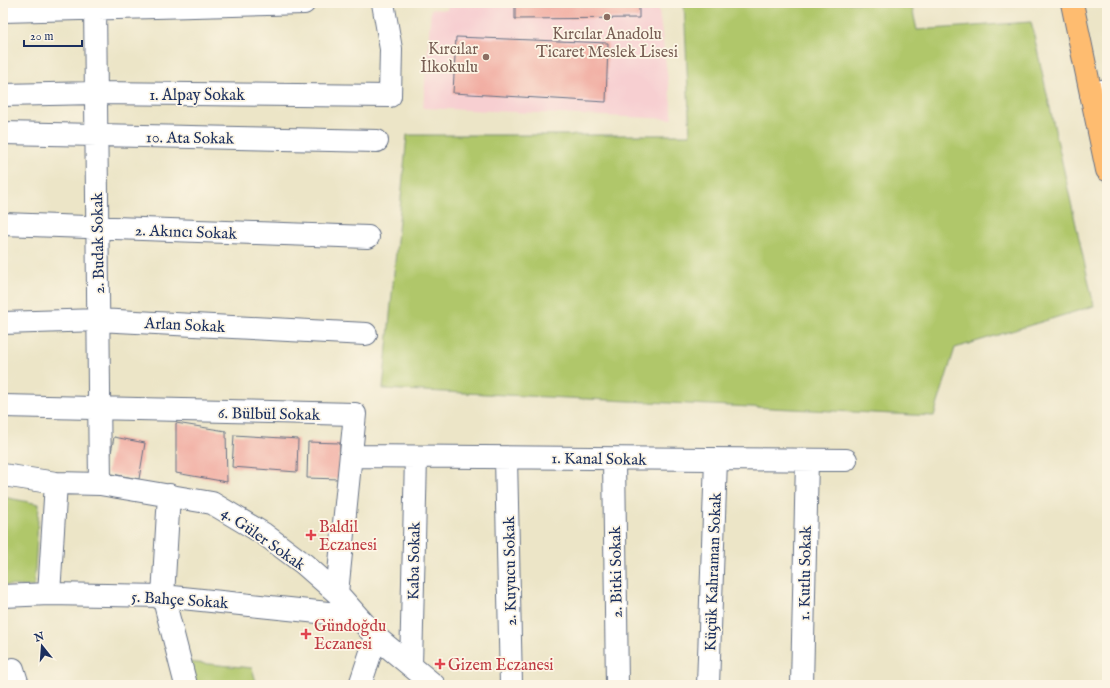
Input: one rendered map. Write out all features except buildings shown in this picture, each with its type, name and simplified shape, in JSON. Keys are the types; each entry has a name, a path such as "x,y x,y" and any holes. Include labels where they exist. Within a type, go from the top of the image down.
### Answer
{"main road":[{"path":"1072,3 1099,92 1107,170"}],"street":[{"path":"3,11 95,6 304,3"},
{"name":"1. Alpay Sokak","path":"3,95 96,93 390,96 391,49 383,3"},
{"name":"2. Budak Sokak","path":"95,6 100,484"},
{"name":"10. Ata Sokak","path":"3,133 377,141"},
{"name":"2. Akıncı Sokak","path":"3,224 368,237"},
{"name":"Arlan Sokak","path":"3,322 98,320 366,334"},
{"name":"6. Bülbül Sokak","path":"3,406 100,410 355,414 337,594"},
{"name":"1. Kanal Sokak","path":"351,456 846,460"},
{"name":"Kaba Sokak","path":"411,666 416,457"},
{"name":"2. Kuyucu Sokak","path":"506,458 511,685"},
{"name":"2. Bitki Sokak","path":"614,459 616,685"},
{"name":"Küçük Kahraman Sokak","path":"708,685 716,460"},
{"name":"1. Kutlu Sokak","path":"802,685 807,460"},
{"name":"4. Güler Sokak","path":"3,475 56,483 100,484 212,503 264,534 304,564 337,594 376,637 434,685"},
{"path":"49,594 56,483"},
{"path":"169,495 163,596 186,685"},
{"name":"5. Bahçe Sokak","path":"3,596 49,594 163,596 357,616"},
{"path":"360,685 376,637"}],"shaded area":[{"path":"448,3 658,3 673,119 423,108 431,9 447,10"}],"green space":[{"path":"684,3 911,3 917,30 1031,22 1094,306 955,348 934,416 383,389 407,135 690,135"},
{"path":"3,497 39,504 34,587 3,585"},
{"path":"187,662 252,668 257,685 193,685"}],"place":[{"name":"Kırcılar Anadolu Ticaret Meslek Lisesi","path":"607,17"},
{"name":"Kırcılar İlkokulu","path":"486,57"},
{"name":"Baldil Eczanesi","path":"311,535"},
{"name":"Gündoğdu Eczanesi","path":"306,634"},
{"name":"Gizem Eczanesi","path":"440,664"}]}
